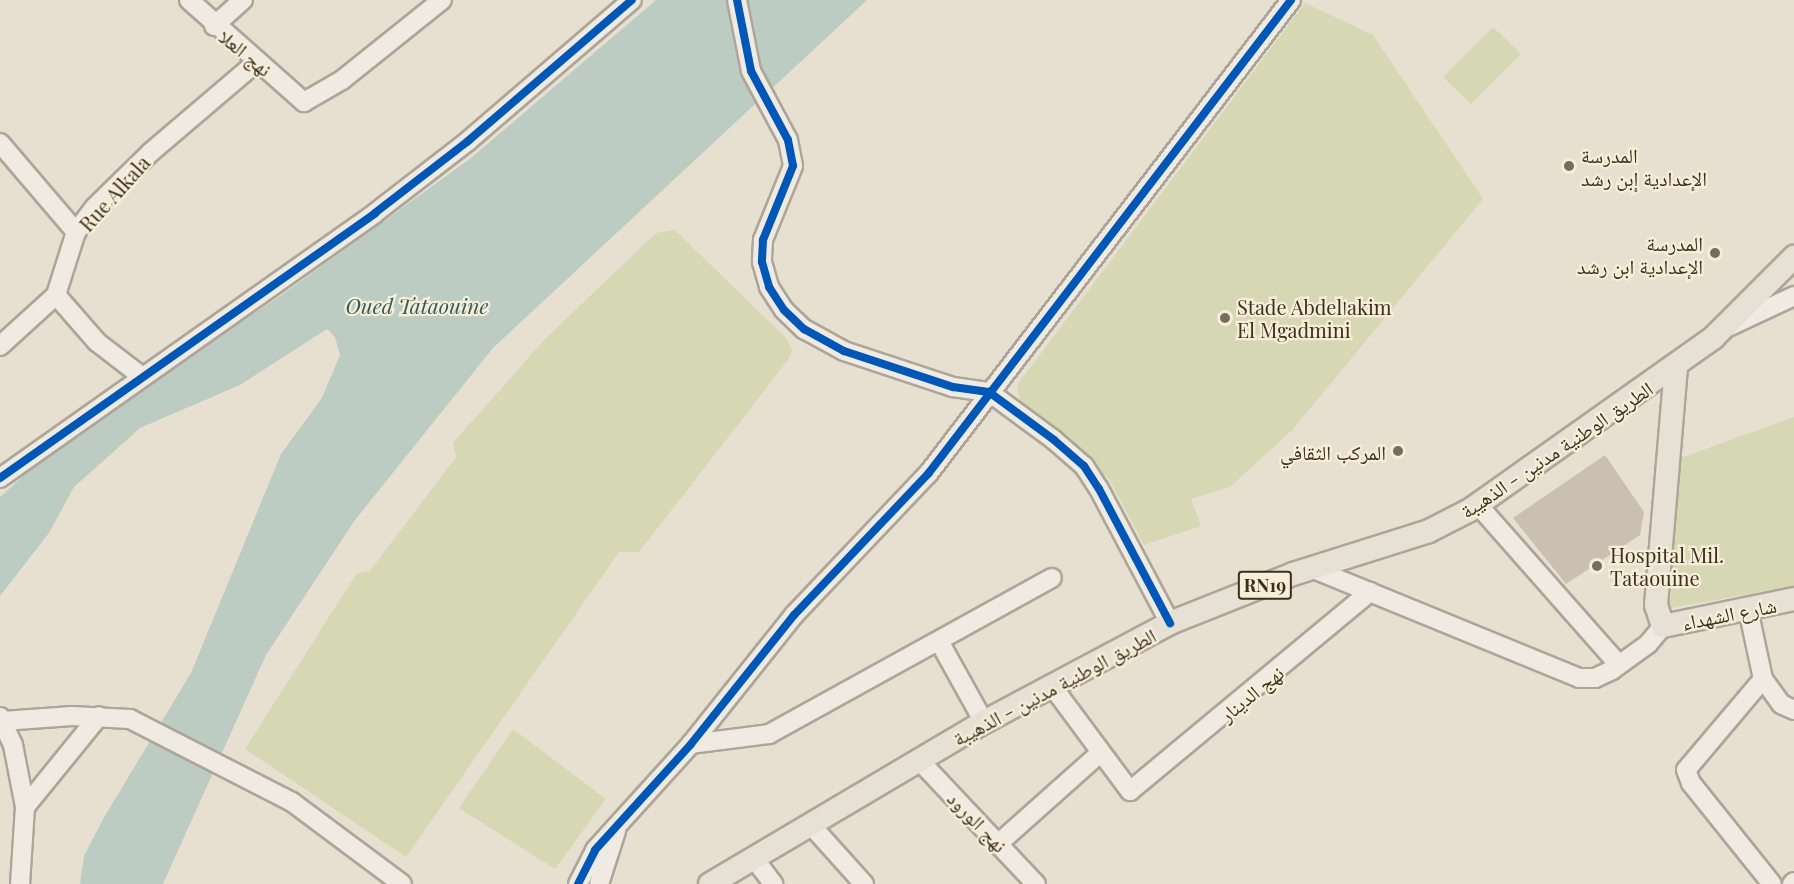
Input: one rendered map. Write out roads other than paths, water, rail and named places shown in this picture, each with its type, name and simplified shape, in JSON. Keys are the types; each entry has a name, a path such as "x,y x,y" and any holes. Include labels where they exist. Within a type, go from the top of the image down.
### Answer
{"main road":[{"name":"الطريق الوطنية مدنين - الذهيبة","path":"710,884 918,759 1170,623 1311,568 1429,531 1478,506 1676,367 1725,328 1794,257"},
{"path":"1663,626 1656,605 1676,367"},
{"name":"شارع الشهداء","path":"1663,626 1794,599"}],"street":[{"name":"نهج العلا","path":"189,0 214,26 304,102 342,80 442,0"},
{"path":"214,26 243,0"},
{"path":"0,478 384,206 468,141 632,0"},
{"path":"737,0 751,71 788,140 793,166 786,192 763,240 762,262 769,287 804,329 844,351 953,387 989,393 1083,466 1170,623"},
{"path":"578,884 595,850 617,829 691,744 794,615 928,474 1291,0"},
{"name":"Rue Alkala","path":"56,295 76,232 151,152 258,61"},
{"path":"0,143 76,232"},
{"path":"0,345 56,295 97,342 141,376"},
{"path":"1725,328 1794,296"},
{"path":"1478,506 1619,665"},
{"path":"1311,568 1579,678 1595,678 1619,665 1663,626"},
{"path":"691,744 769,734 940,643 1052,578"},
{"name":"نهج الدينار","path":"1099,754 1130,791 1370,592"},
{"path":"1748,609 1762,679 1781,704 1794,710"},
{"path":"940,643 984,722"},
{"path":"1762,679 1686,770 1691,783 1772,884"},
{"path":"999,843 1099,754 1052,686"},
{"path":"25,807 99,716"},
{"path":"20,884 25,807 14,745 2,719 99,716 130,719 292,802 402,884"},
{"name":"نهج الورود","path":"918,759 1036,884"},
{"path":"810,824 864,884"},
{"path":"599,884 617,829"},
{"path":"753,857 773,884"}],"water":[{"name":"Oued Tataouine","path":"656,0 867,0 493,348 355,520 266,655 163,884 80,884 84,856 103,819 191,673 281,454 322,398 340,355 335,337 327,329 240,385 140,428 74,487 49,533 0,596 0,497 56,446 283,294 471,158"}],"place":[{"name":"المدرسة الإعدادية إبن رشد","path":"1569,166"},
{"name":"المدرسة الإعدادية ابن رشد","path":"1715,253"},
{"name":"Stade Abdelاakim El Mgadmini","path":"1225,318"},
{"name":"المركب الثقافي","path":"1398,451"},
{"name":"Hospital Mil. Tataouine","path":"1597,566"}]}
